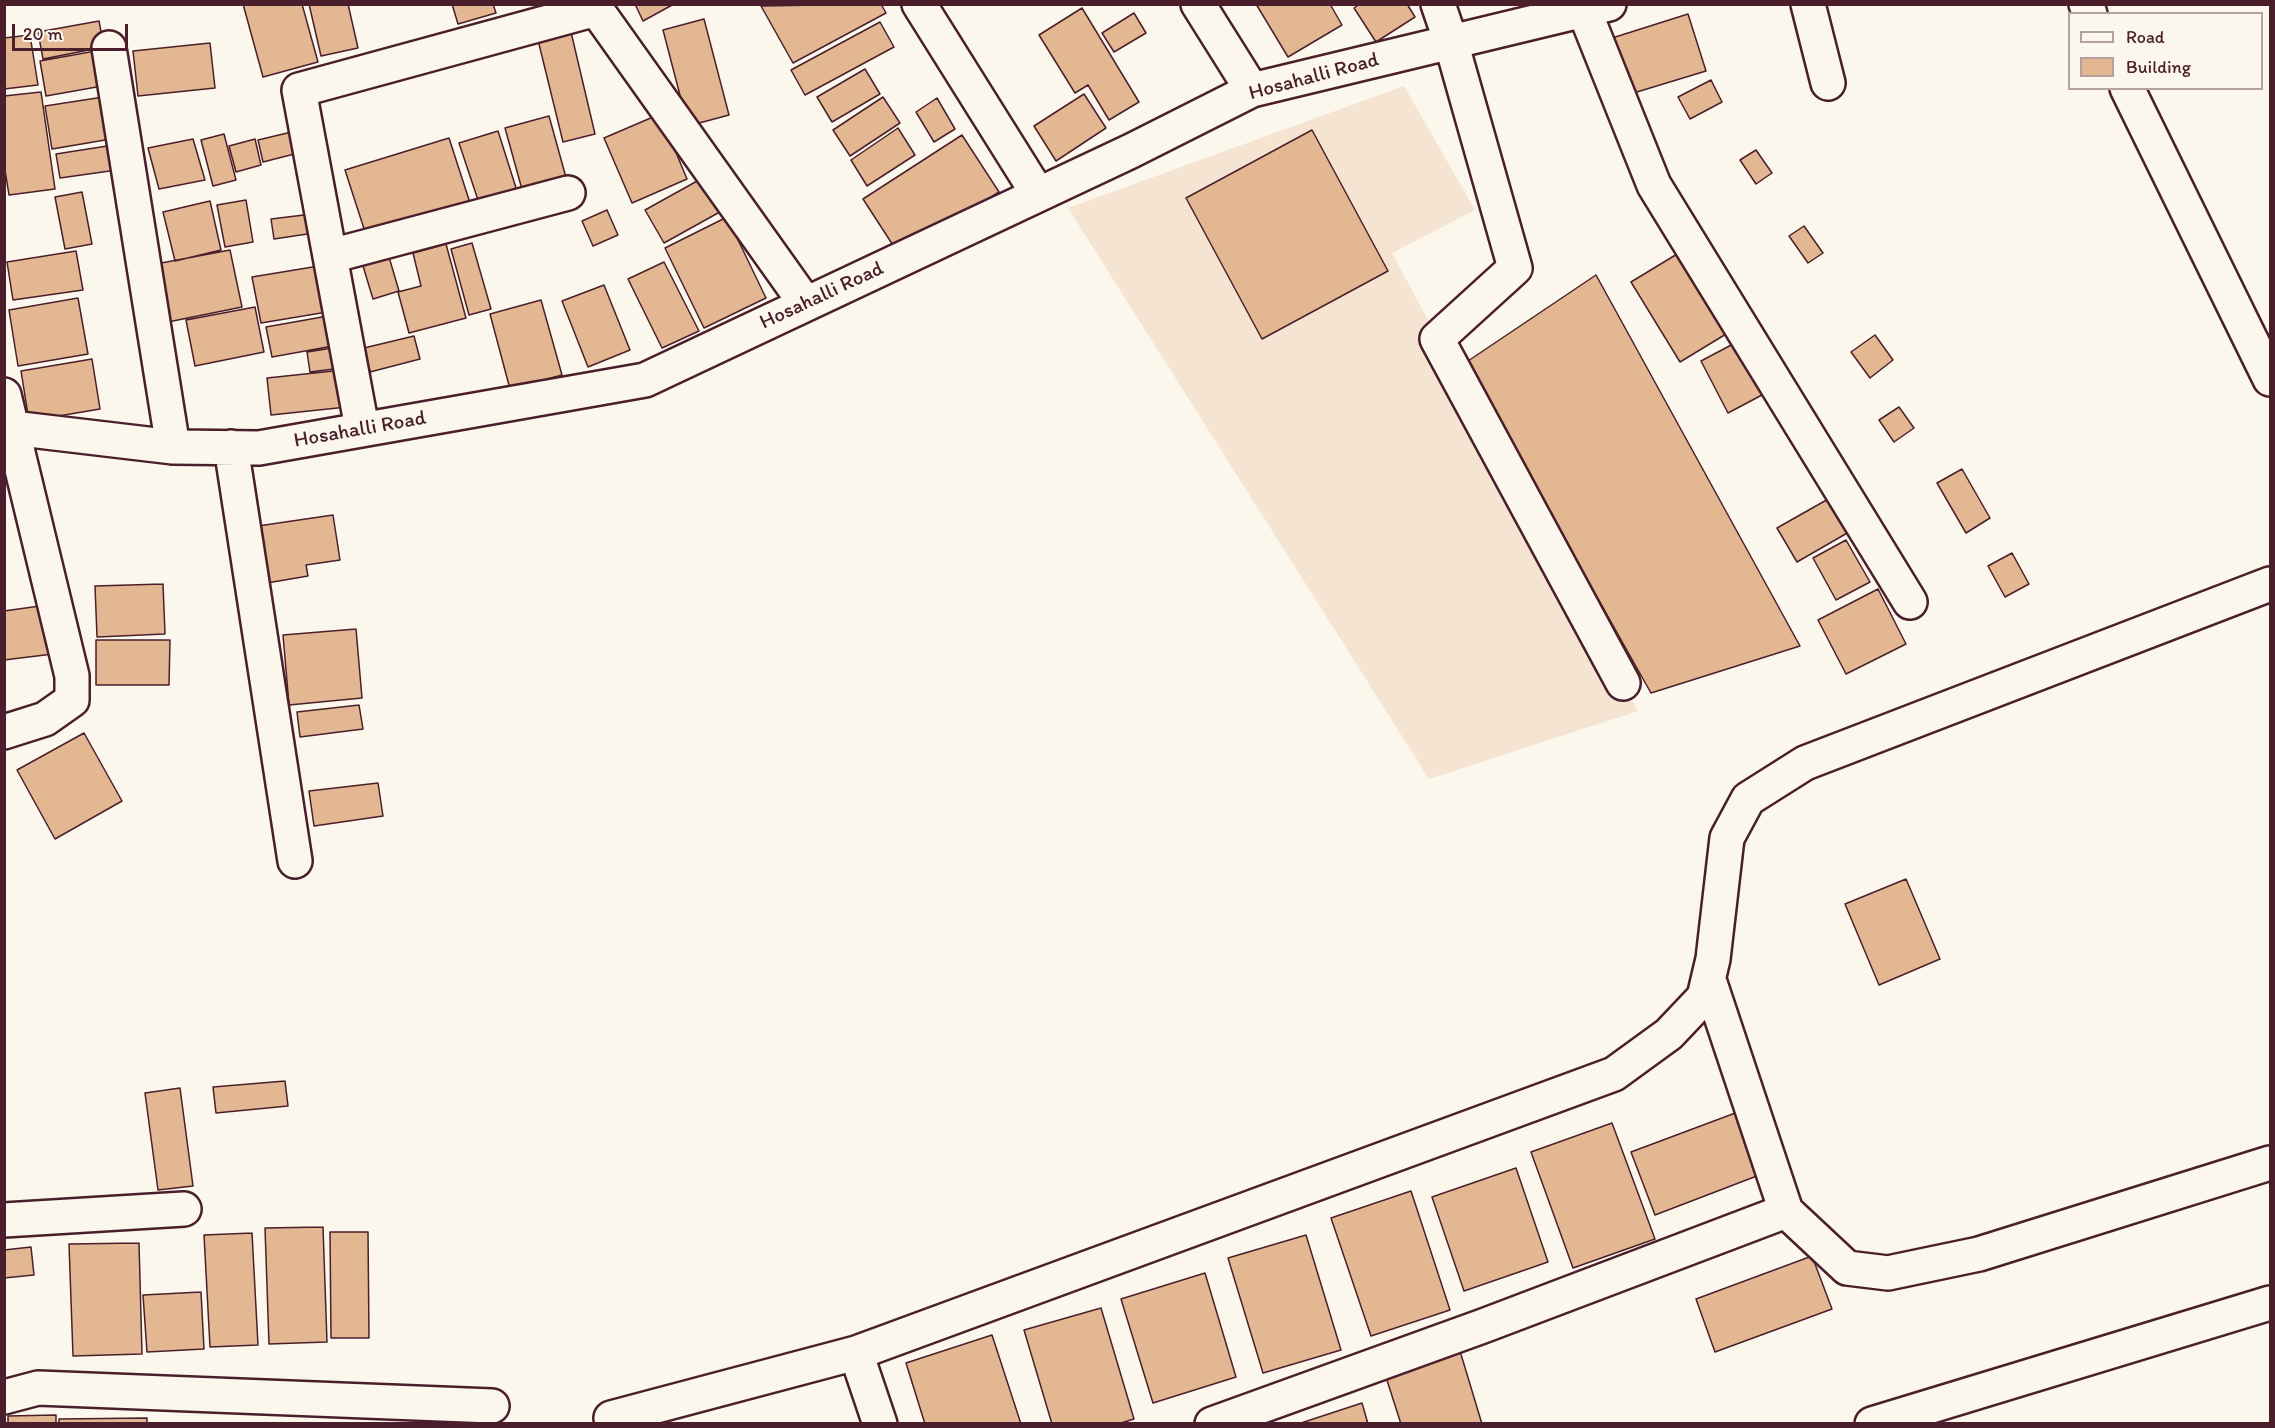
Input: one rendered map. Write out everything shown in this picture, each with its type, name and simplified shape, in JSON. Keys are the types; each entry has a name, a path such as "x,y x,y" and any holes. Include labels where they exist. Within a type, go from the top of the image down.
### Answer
{"street":[{"path":"919,4 1038,194"},
{"path":"1198,4 1252,90"},
{"path":"1438,4 1451,42 1515,268 1437,339 1623,683"},
{"path":"1808,4 1828,83"},
{"path":"1597,7 1654,185 1910,602"},
{"name":"Hosahalli Road","path":"8,427 173,447 259,448 362,428 645,380 1252,90 1597,7"},
{"path":"362,428 299,90 596,9 806,304"},
{"path":"109,48 173,447"},
{"path":"2128,90 2271,379"},
{"path":"331,256 568,193"},
{"path":"4,395 8,427 72,676 72,700 45,719 4,732"},
{"path":"231,447 295,861"},
{"path":"611,1418 856,1353 1614,1074 1668,1034 1704,997 1709,980 1727,838 1748,799 1805,763 2271,584"},
{"path":"1709,980 1786,1211 1847,1268 1888,1273 1979,1254 2271,1163"},
{"path":"4,1220 184,1209"},
{"path":"1212,1424 1483,1326 1786,1211"},
{"path":"1889,1421 2271,1303"},
{"path":"856,1353 880,1424"},
{"path":"4,1397 38,1388 492,1406"}],"shaded area":[{"path":"1404,86 1475,210 1392,253 1638,711 1429,779 1068,208"}],"building":[{"path":"243,4 302,4 318,62 263,77"},
{"path":"309,4 348,4 358,48 321,56"},
{"path":"452,4 493,4 496,13 458,24"},
{"path":"635,4 674,4 643,21"},
{"path":"881,4 886,13 793,63 761,6"},
{"path":"1256,4 1330,4 1342,25 1288,57"},
{"path":"1360,4 1407,4 1415,17 1376,42 1354,8"},
{"path":"1082,8 1139,102 1109,120 1088,85 1075,93 1039,35"},
{"path":"1134,13 1146,33 1114,52 1102,33"},
{"path":"1688,14 1706,71 1627,95 1609,39"},
{"path":"704,19 729,115 688,126 663,30"},
{"path":"99,21 104,47 43,59 38,32"},
{"path":"880,22 894,47 805,95 791,70"},
{"path":"571,32 595,134 563,142 538,40"},
{"path":"30,35 38,85 4,89 4,38"},
{"path":"210,43 215,88 138,96 133,51"},
{"path":"101,50 108,85 46,96 40,61"},
{"path":"865,69 880,94 832,122 817,97"},
{"path":"1711,80 1722,102 1690,119 1678,97"},
{"path":"41,92 55,189 9,195 4,164 4,96"},
{"path":"1084,94 1106,128 1056,161 1034,126"},
{"path":"110,96 117,138 52,149 45,106"},
{"path":"883,97 900,123 850,156 833,130"},
{"path":"937,98 955,129 934,142 916,112"},
{"path":"660,114 687,179 632,203 604,138"},
{"path":"549,116 567,181 523,193 505,128"},
{"path":"898,128 915,155 867,186 851,160"},
{"path":"300,130 306,151 263,162 258,140"},
{"path":"1312,130 1388,271 1262,339 1186,198"},
{"path":"498,131 517,191 479,203 459,143"},
{"path":"224,134 236,180 213,186 201,140"},
{"path":"962,135 999,192 900,256 863,199"},
{"path":"449,138 471,206 367,238 345,170"},
{"path":"193,139 205,180 159,189 148,148"},
{"path":"255,139 261,165 236,172 229,146"},
{"path":"120,144 124,169 60,178 56,154"},
{"path":"1756,150 1772,173 1756,184 1740,160"},
{"path":"708,175 727,208 664,243 645,210"},
{"path":"82,192 92,244 65,249 55,197"},
{"path":"246,200 253,242 225,247 217,205"},
{"path":"210,201 221,250 175,261 163,212"},
{"path":"607,210 618,235 593,246 582,221"},
{"path":"312,214 314,233 274,239 271,219"},
{"path":"727,217 766,298 704,328 665,248"},
{"path":"1804,226 1823,253 1808,263 1789,236"},
{"path":"472,243 491,309 469,315 451,249"},
{"path":"446,244 466,318 409,333 398,292 421,286 413,253"},
{"path":"1687,248 1736,328 1680,362 1631,282"},
{"path":"230,250 242,307 168,322 156,264"},
{"path":"76,251 83,290 13,300 7,262"},
{"path":"389,257 399,291 373,299 363,266"},
{"path":"664,262 699,331 662,348 628,279"},
{"path":"331,264 339,310 261,323 252,277"},
{"path":"1596,275 1800,646 1651,693 1465,363"},
{"path":"604,285 630,350 588,367 562,301"},
{"path":"78,298 88,354 18,366 9,310"},
{"path":"541,300 562,375 510,389 490,314"},
{"path":"255,307 264,352 195,366 186,320"},
{"path":"339,314 344,344 272,357 266,327"},
{"path":"1875,335 1893,360 1870,378 1851,352"},
{"path":"414,336 420,359 370,372 364,348"},
{"path":"1735,343 1762,395 1728,413 1701,361"},
{"path":"339,347 342,368 310,372 307,352"},
{"path":"92,359 100,409 29,421 21,371"},
{"path":"343,370 347,407 271,415 267,378"},
{"path":"1899,407 1914,428 1894,442 1879,420"},
{"path":"1962,469 1990,518 1966,533 1937,483"},
{"path":"1830,498 1849,532 1797,562 1777,528"},
{"path":"333,515 340,560 306,565 308,576 267,583 258,526"},
{"path":"1846,540 1870,582 1836,600 1813,558"},
{"path":"2012,553 2029,584 2005,597 1988,566"},
{"path":"163,584 165,634 97,637 95,586"},
{"path":"1878,589 1906,644 1846,674 1818,620"},
{"path":"47,605 53,654 4,660 4,611"},
{"path":"356,629 362,698 289,705 283,635"},
{"path":"96,640 170,640 169,685 96,685"},
{"path":"359,705 363,729 300,737 297,712"},
{"path":"84,733 122,801 55,839 17,770"},
{"path":"378,783 383,816 314,826 309,791"},
{"path":"1906,879 1940,959 1879,985 1845,904"},
{"path":"285,1081 288,1106 216,1113 213,1087"},
{"path":"180,1088 193,1186 158,1190 145,1093"},
{"path":"1738,1112 1762,1174 1655,1215 1631,1152"},
{"path":"1612,1123 1655,1239 1573,1268 1531,1152"},
{"path":"1516,1168 1548,1262 1464,1291 1432,1197"},
{"path":"1411,1191 1450,1310 1371,1336 1331,1218"},
{"path":"323,1227 327,1342 269,1344 265,1228"},
{"path":"330,1232 368,1232 369,1338 331,1338"},
{"path":"252,1233 258,1345 210,1347 204,1235"},
{"path":"1306,1235 1341,1350 1263,1373 1228,1258"},
{"path":"139,1243 142,1354 73,1356 69,1244"},
{"path":"31,1247 34,1275 4,1278 4,1250"},
{"path":"1812,1256 1832,1309 1715,1352 1696,1299"},
{"path":"1205,1273 1236,1377 1153,1403 1121,1299"},
{"path":"201,1292 204,1349 147,1352 143,1295"},
{"path":"1101,1308 1134,1419 1118,1424 1052,1424 1024,1330"},
{"path":"992,1335 1021,1424 925,1424 906,1363"},
{"path":"1460,1351 1482,1424 1401,1424 1385,1374"},
{"path":"1362,1403 1368,1424 1298,1424"},
{"path":"56,1415 56,1424 8,1424 8,1416"},
{"path":"147,1418 147,1424 59,1424 59,1419"}]}
